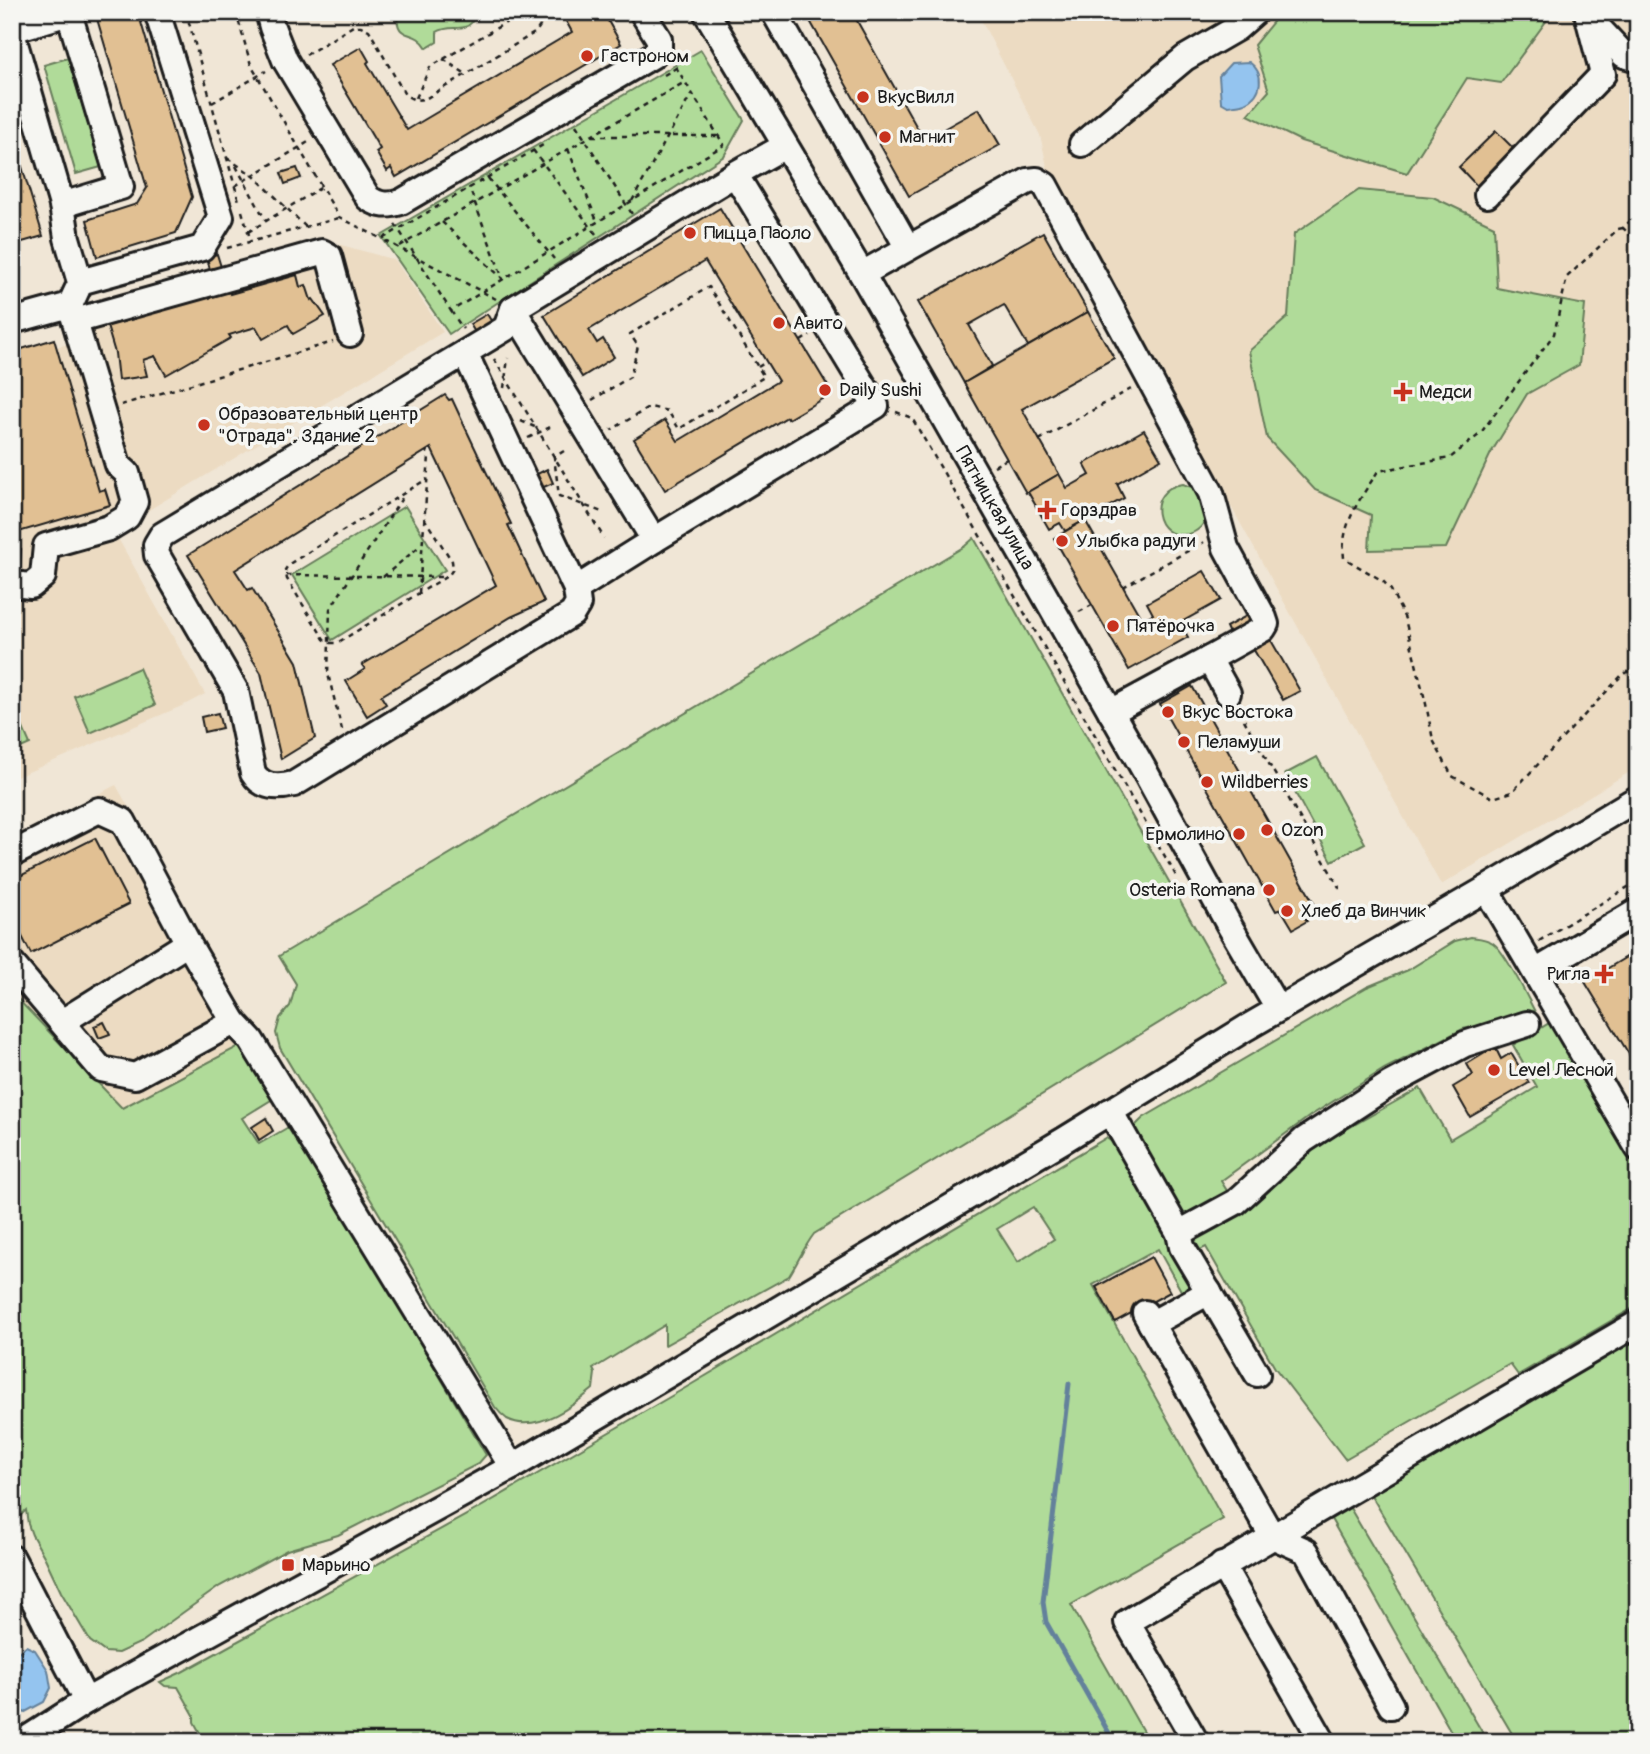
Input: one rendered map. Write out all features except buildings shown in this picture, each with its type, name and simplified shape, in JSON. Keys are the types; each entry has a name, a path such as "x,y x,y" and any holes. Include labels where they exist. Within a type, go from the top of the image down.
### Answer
{"street":[{"path":"80,282 202,248 221,217 157,12"},
{"path":"268,12 287,63 368,198 377,204 389,206 465,178 527,142 565,107 652,57 659,49 659,39 642,12"},
{"name":"Пятницкая улица","path":"706,12 862,274 1278,1009"},
{"path":"774,12 908,248"},
{"path":"1082,145 1185,58 1237,28 1255,12"},
{"path":"12,584 31,586 43,576 46,546 109,527 127,517 135,502 127,474 118,465 73,313 80,282 67,237 62,205 12,32 69,13 121,187 62,205"},
{"path":"1587,15 1624,55 1638,59"},
{"path":"1487,195 1603,74 1587,15"},
{"path":"465,353 576,589 579,604 572,614 382,718 353,748 294,784 283,787 264,784 256,779 253,773 236,691 157,555 156,545 162,535 506,328 513,309 785,146"},
{"path":"576,589 876,406 735,174"},
{"path":"862,274 1028,181 1037,180 1045,186 1211,493 1226,548 1266,624 1258,636 1111,712"},
{"path":"12,321 73,313 322,252 329,256 351,334"},
{"path":"513,309 654,540"},
{"path":"1209,659 1228,693"},
{"path":"22,1742 86,1701 512,1467 1278,1009 1638,798"},
{"path":"12,854 99,810 123,821 234,1022 251,1040 512,1467"},
{"path":"1486,889 1638,1148"},
{"path":"1535,972 1638,911"},
{"path":"62,1022 188,943"},
{"path":"12,964 101,1069 135,1076 234,1022"},
{"path":"1179,1233 1236,1202 1304,1140 1390,1084 1465,1044 1527,1024"},
{"path":"1110,1111 1179,1233 1182,1247 1257,1374"},
{"path":"1209,1292 1148,1318 1272,1536 1306,1551 1391,1706"},
{"path":"1196,1742 1127,1622 1638,1323"},
{"path":"13,1562 86,1701"},
{"path":"1222,1565 1323,1742"}],"path":[{"path":"186,12 251,242"},
{"path":"236,12 251,65 339,218 513,309"},
{"path":"415,100 429,67 524,12"},
{"path":"212,103 353,26 369,30 405,95 415,100 425,99 536,33 540,26 536,12"},
{"path":"389,206 398,229 451,311 724,145 668,54 659,49"},
{"path":"443,59 466,74"},
{"path":"654,80 676,68"},
{"path":"398,247 685,82"},
{"path":"632,201 692,93"},
{"path":"565,107 643,230"},
{"path":"235,186 328,131"},
{"path":"590,136 719,136"},
{"path":"527,142 544,145"},
{"path":"527,142 608,251"},
{"path":"382,239 465,178 488,177 527,142"},
{"path":"568,149 598,222"},
{"path":"227,158 253,175 306,227"},
{"path":"234,163 267,221"},
{"path":"488,177 568,275"},
{"path":"465,178 503,279"},
{"path":"248,232 322,187"},
{"path":"1638,213 1567,277 1554,334 1480,434 1450,458 1378,471 1349,516 1343,546 1344,558 1383,581 1391,590 1405,619 1433,740 1452,776 1493,798 1512,792 1623,674 1638,668"},
{"path":"227,248 339,218"},
{"path":"442,222 503,279"},
{"path":"1623,228 1638,242"},
{"path":"575,410 630,377 638,346 630,334 709,286 764,377 679,429 668,411 650,407 594,441"},
{"path":"117,406 344,339 351,334"},
{"path":"494,359 604,538"},
{"path":"758,367 766,362"},
{"path":"1040,440 1149,379"},
{"path":"876,406 912,418 1180,882"},
{"path":"509,446 550,427"},
{"path":"419,594 429,456 426,451"},
{"path":"554,457 564,451"},
{"path":"554,457 559,496 602,512"},
{"path":"994,466 1007,459"},
{"path":"424,518 452,562 453,569 446,577 337,643 329,643 324,639 285,570 289,564 427,479"},
{"path":"353,748 343,733 328,674 330,609 406,492"},
{"path":"1123,587 1222,531"},
{"path":"383,576 422,543"},
{"path":"286,575 446,577"},
{"path":"1078,612 1092,605"},
{"path":"1228,693 1340,889"},
{"path":"1541,940 1638,881"}],"shaded area":[{"name":"Медси","path":"977,12 1638,12 1638,767 1441,885 1050,180 1040,135"},
{"path":"327,241 395,260 443,332 114,531 205,694 12,779 12,352 54,339 57,347 92,337 91,331 115,324 110,304"},
{"path":"116,785 258,1036 122,1108 12,993 12,838"}],"green space":[{"path":"397,12 477,12 468,26 446,28 437,32 437,42 427,48 422,41 399,28"},
{"path":"1122,12 1221,12 1211,17 1186,20"},
{"path":"1281,12 1546,12 1547,20 1501,83 1467,78 1407,173 1301,141 1248,115 1269,91 1254,45"},
{"path":"701,50 744,120 724,156 449,334 381,236"},
{"path":"68,58 101,167 76,174 44,65"},
{"path":"1359,190 1433,197 1494,226 1497,288 1585,305 1579,365 1527,394 1491,453 1446,548 1369,550 1371,515 1315,490 1267,438 1249,351 1288,317 1294,234"},
{"path":"1183,484 1197,489 1207,515 1195,532 1176,534 1161,523 1158,504 1162,495 1170,488"},
{"path":"405,506 445,570 332,640 292,575"},
{"path":"974,538 1226,982 814,1234 789,1276 665,1345 665,1325 593,1369 593,1389 553,1416 530,1423 507,1419 495,1407 280,1048 276,1033 280,1018 290,1006 296,984 279,956 965,546"},
{"path":"139,668 155,705 90,733 74,696"},
{"path":"12,703 30,744 12,752"},
{"path":"1317,757 1365,843 1332,861 1285,774"},
{"path":"1471,937 1488,940 1504,955 1536,1014 1463,1029 1384,1069 1310,1116 1221,1181 1229,1194 1183,1221 1129,1132 1143,1118 1367,987 1408,970 1455,941"},
{"path":"12,993 122,1108 243,1044 276,1097 242,1118 259,1144 292,1125 486,1455 478,1464 338,1535 287,1550 220,1586 142,1642 118,1653 105,1652 90,1641 32,1535 26,1510 19,1517 12,1510"},
{"path":"1551,1022 1638,1170 1638,1305 1518,1375 1510,1364 1345,1459 1275,1368 1206,1247 1192,1254 1185,1241 1329,1139 1420,1088 1450,1139 1537,1087 1513,1045"},
{"path":"1106,1138 1119,1146 1199,1287 1184,1296 1158,1249 1093,1285 1223,1519 1071,1605 1149,1742 205,1742 178,1687 165,1686 160,1682 472,1512","holes":["1033,1207 1054,1239 1018,1262 997,1229"]},
{"path":"1638,1338 1638,1742 1517,1742 1371,1495"},
{"path":"1350,1508 1488,1742 1444,1742 1453,1735 1331,1519"}],"water":[{"path":"1249,62 1260,77 1255,94 1241,104 1228,106 1221,102 1219,76 1231,63"},
{"path":"26,1646 35,1650 48,1670 51,1688 44,1702 12,1719 12,1657"}],"waterway":[{"path":"1069,1384 1043,1602 1046,1622 1114,1742"}],"place":[{"name":"Гастроном","path":"587,56"},
{"name":"ВкусВилл","path":"863,97"},
{"name":"Магнит","path":"885,137"},
{"name":"Пицца Паоло","path":"690,233"},
{"name":"Авито","path":"779,323"},
{"name":"Daily Sushi","path":"825,390"},
{"name":"Медси","path":"1403,392"},
{"name":"Образовательный центр \"Отрада\". Здание 2","path":"204,425"},
{"name":"Горздрав","path":"1047,510"},
{"name":"Улыбка радуги","path":"1062,541"},
{"name":"Пятёрочка","path":"1113,626"},
{"name":"Вкус Востока","path":"1168,712"},
{"name":"Пеламуши","path":"1184,742"},
{"name":"Wildberries","path":"1207,782"},
{"name":"Ozon","path":"1267,830"},
{"name":"Ермолино","path":"1239,834"},
{"name":"Osteria Romana","path":"1269,890"},
{"name":"Хлеб да Винчик","path":"1287,911"},
{"name":"Ригла","path":"1604,974"},
{"name":"Level Лесной","path":"1494,1070"},
{"name":"Марьино","path":"288,1565"}]}
